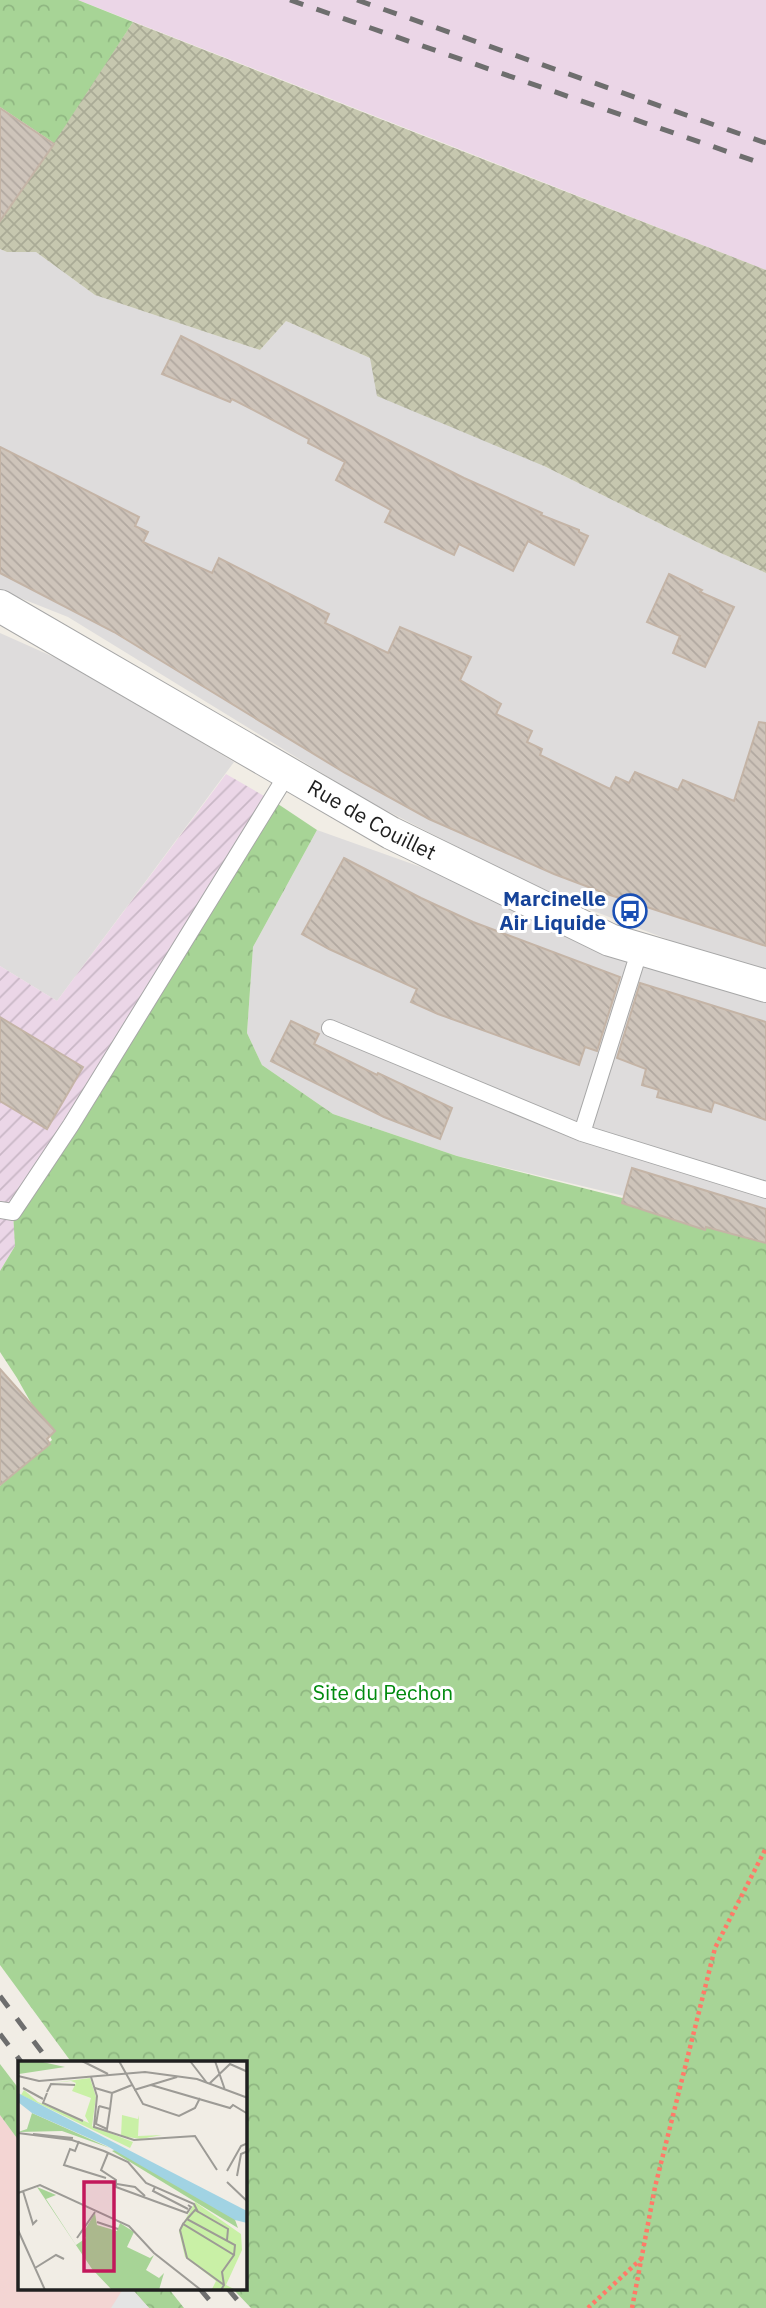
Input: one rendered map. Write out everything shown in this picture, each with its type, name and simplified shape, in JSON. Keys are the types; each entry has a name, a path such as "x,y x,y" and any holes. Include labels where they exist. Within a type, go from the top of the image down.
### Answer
{"street":[{"name":"Rue de Couillet","path":"0,606 391,834 610,940 766,986"}],"lane":[{"path":"0,1210 13,1212 71,1125 288,773"},
{"path":"582,1133 640,949"},
{"path":"330,1028 582,1133 766,1190"}],"path":[{"path":"632,2308 655,2187 715,1948 766,1848"},
{"path":"588,2308 642,2258"}],"shaded area":[{"path":"78,0 766,0 766,270 449,145"},
{"path":"133,22 766,270 766,573 707,547 544,466 377,396 370,358 286,321 260,350 95,295 36,252 7,252 0,249 0,220"},
{"path":"0,249 7,252 36,252 95,295 260,350 286,321 370,358 544,466 707,547 766,573 766,977 549,894 364,799 68,617 0,590"},
{"path":"0,633 74,666 234,762 57,1001 0,966"},
{"path":"226,774 278,804 13,1212 15,1246 0,1271 0,966 57,1001"},
{"path":"317,830 766,990 766,1230 457,1156 333,1114 262,1065 247,1033 253,947"},
{"path":"0,2115 18,2140 18,2290 134,2290 150,2308 0,2308"},
{"path":"122,2290 133,2290 149,2308 111,2308"}],"green space":[{"path":"0,0 78,0 133,22 54,143 0,107"},
{"name":"Site du Pechon","path":"278,804 317,830 253,947 247,1033 262,1065 333,1114 457,1156 766,1231 766,2308 251,2308 234,2290 247,2290 247,2061 71,2061 0,1965 0,1486 52,1440 0,1352 0,1271 15,1246 13,1212"},
{"path":"0,2064 18,2088 18,2140 0,2115"},
{"path":"133,2290 170,2290 184,2308 149,2308"}],"building":[{"path":"0,108 54,144 0,221"},
{"path":"181,336 464,478 579,530 588,536 574,565 528,541 513,571 459,544 454,555 385,522 391,510 336,480 345,462 308,443 309,439 232,399 230,402 162,374"},
{"path":"0,447 139,517 135,526 148,532 143,542 212,573 219,558 329,614 325,623 388,653 400,627 471,657 460,680 501,704 496,714 532,731 527,742 542,749 540,755 610,789 616,777 629,783 635,772 678,790 683,780 734,801 759,722 766,723 766,946 607,894 554,874 429,819 345,773 114,632 0,573"},
{"path":"669,574 734,607 705,667 673,653 680,636 647,622"},
{"path":"344,858 473,922 620,977 597,1051 585,1047 579,1065 438,1014 411,1002 417,989 302,934"},
{"path":"640,983 766,1022 766,1120 714,1102 711,1112 657,1097 659,1090 642,1085 646,1069 617,1058"},
{"path":"0,1017 83,1067 47,1129 0,1101"},
{"path":"291,1021 319,1034 314,1044 452,1108 440,1139 384,1117 271,1061"},
{"path":"632,1168 766,1209 766,1243 706,1227 705,1230 622,1203"},
{"path":"0,1369 55,1431 47,1439 50,1444 0,1485"}],"railway":[{"path":"290,0 766,165"},
{"path":"357,0 766,143"},
{"path":"0,1996 49,2061"},
{"path":"0,2034 20,2061"},
{"path":"201,2290 216,2308"},
{"path":"229,2290 244,2308"}],"place":[{"name":"Marcinelle Air Liquide","path":"630,911"}]}
